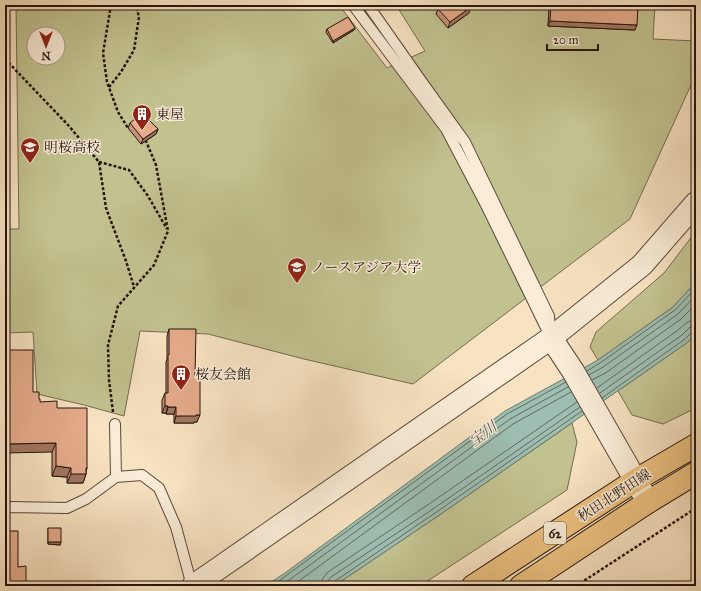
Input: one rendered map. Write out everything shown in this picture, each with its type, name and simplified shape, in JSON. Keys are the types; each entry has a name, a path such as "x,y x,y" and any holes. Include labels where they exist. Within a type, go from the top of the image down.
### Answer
{"main road":[{"name":"秋田北野田線","path":"473,586 636,480 696,445"},
{"name":"秋田北野田線","path":"521,586 648,502 696,473"}],"street":[{"path":"192,586 550,338 642,265 696,203"},
{"path":"550,338 573,372 648,502"}],"lane":[{"path":"353,5 446,129 487,207 550,338"},
{"path":"368,5 465,142 549,316 550,338"},
{"path":"114,424 116,477"},
{"path":"5,508 67,508 86,499 116,477 142,475 159,488 176,527 192,586"}],"path":[{"path":"112,5 103,53 107,82 118,112 128,128"},
{"path":"109,87 121,72 134,50 139,17 136,5"},
{"path":"5,59 64,121 99,162 106,208 134,287"},
{"path":"114,424 109,380 108,345 118,306 154,265 168,231 156,165 146,141"},
{"path":"99,162 129,170 148,196 168,231"},
{"path":"576,586 696,508"}],"green space":[{"name":"ノースアジア大学","path":"16,5 339,5 387,68 425,51 396,5 436,5 441,11 462,5 545,5 549,9 548,26 636,5 655,5 653,39 696,41 696,74 630,219 413,384 304,359 208,334 140,331 124,416 37,394 33,332 5,333 5,229 19,229"},
{"path":"696,231 696,282 673,307 598,360 590,347 596,332 664,273"},
{"path":"696,333 696,408 663,424 632,415 618,391 688,342"},
{"path":"572,423 577,442 567,490 420,586 334,586 438,516"}],"water":[{"name":"宝川","path":"696,282 696,333 688,342 438,516 334,586 265,586 285,573 505,411 598,360 673,307"}],"building":[{"path":"444,5 468,5 471,7 450,22 438,9"},
{"path":"551,5 638,5 637,25 550,21"},
{"path":"348,17 355,28 333,41 327,29"},
{"path":"142,113 158,129 143,139 130,123"},
{"path":"5,146 7,146 7,167 5,167"},
{"name":"桜友会館","path":"169,329 196,329 195,376 200,376 200,415 176,416 176,407 165,406 165,393 168,393"},
{"path":"5,350 33,350 33,392 39,392 40,402 57,401 57,408 87,408 86,474 71,474 71,468 56,466 56,443 5,444"},
{"path":"5,521 7,521 7,531 18,531 18,567 26,566 26,586 5,586"},
{"path":"48,528 61,528 61,542 48,542"}],"place":[{"name":"東屋","path":"142,131"},
{"name":"明桜高校","path":"30,164"},
{"name":"ノースアジア大学","path":"297,284"},
{"name":"桜友会館","path":"181,391"}]}
